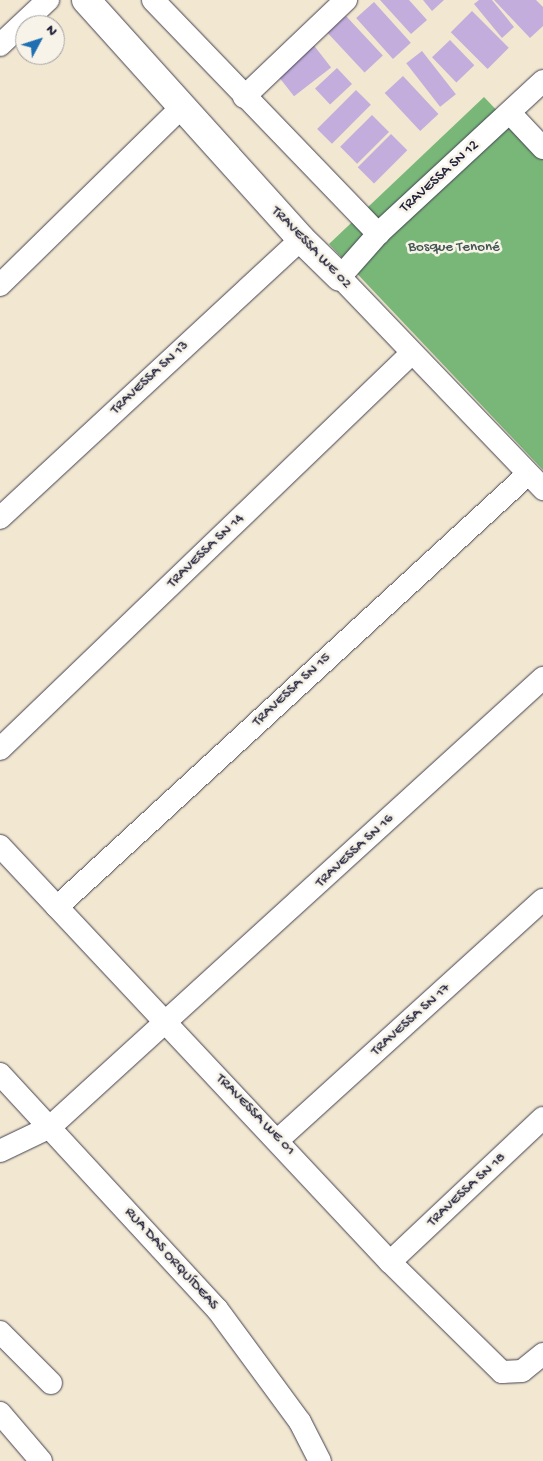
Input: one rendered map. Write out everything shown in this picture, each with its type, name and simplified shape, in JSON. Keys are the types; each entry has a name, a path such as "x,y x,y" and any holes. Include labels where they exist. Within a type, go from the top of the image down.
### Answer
{"street":[{"path":"0,45 48,0"},
{"name":"TRAVESSA WE 02","path":"86,0 300,239 340,277 535,481"},
{"path":"153,0 244,97 378,234"},
{"path":"244,97 346,0"},
{"name":"TRAVESSA SN 12","path":"340,277 378,234 543,81"},
{"path":"0,285 182,107"},
{"path":"510,113 543,148"},
{"name":"TRAVESSA SN 13","path":"0,518 300,239"},
{"name":"TRAVESSA SN 14","path":"0,748 412,353"},
{"name":"TRAVESSA SN 15","path":"57,907 535,481"},
{"name":"TRAVESSA SN 16","path":"0,1151 50,1127 167,1024 543,678"},
{"name":"TRAVESSA WE 01","path":"0,846 279,1140 390,1262 502,1372 515,1374 543,1354"},
{"name":"TRAVESSA SN 17","path":"279,1140 543,900"},
{"name":"RUA DAS ORQUÍDEAS","path":"0,1074 217,1309 300,1422 320,1461"},
{"name":"TRAVESSA SN 18","path":"390,1262 543,1118"},
{"path":"0,1332 51,1383"},
{"path":"0,1413 41,1461"}],"green space":[{"name":"Bosque Tenoné","path":"484,97 543,159 543,470 329,244"}],"building":[{"path":"380,0 409,0 427,20 411,34"},
{"path":"423,0 444,0 432,11"},
{"path":"479,0 492,0 514,27 502,38 474,4"},
{"path":"494,0 536,0 543,7 543,26 530,38"},
{"path":"374,2 411,43 393,59 356,18"},
{"path":"472,11 509,48 488,69 451,32"},
{"path":"346,16 383,55 365,73 328,33"},
{"path":"450,40 474,65 456,83 432,57"},
{"path":"312,43 331,67 294,96 275,72"},
{"path":"422,51 456,94 440,107 406,63"},
{"path":"337,68 352,84 330,105 315,88"},
{"path":"403,76 438,114 420,131 385,93"},
{"path":"356,90 371,105 332,144 317,129"},
{"path":"372,115 389,132 357,164 340,147"},
{"path":"391,134 407,150 374,183 358,167"}]}
